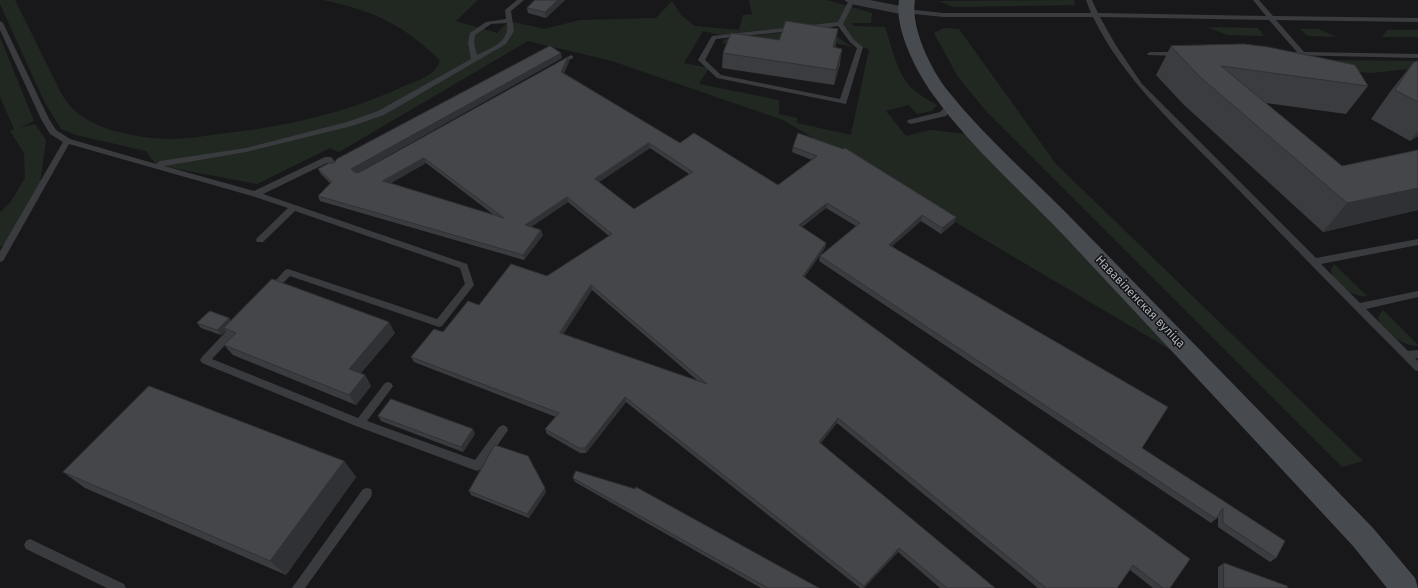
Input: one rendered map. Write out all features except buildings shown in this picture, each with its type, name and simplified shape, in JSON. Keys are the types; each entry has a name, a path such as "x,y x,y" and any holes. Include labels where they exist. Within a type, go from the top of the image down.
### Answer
{"street":[{"path":"852,0 906,6"},
{"name":"Нававіленская вуліца","path":"906,6 915,46 926,71 951,106 973,131 1073,232 1337,509 1363,537 1405,588"}],"lane":[{"path":"156,165 246,150 349,124 381,113 504,43 511,36 512,29 509,21 508,10 521,0"},
{"path":"840,24 852,0"},
{"path":"1089,0 1095,15 1118,56 1140,85 1418,367"},
{"path":"1256,0 1269,18 1302,54"},
{"path":"906,6 943,15 1095,15 1418,20"},
{"path":"475,60 471,43 472,34 482,25 496,21 509,21"},
{"path":"0,23 45,119 53,132 67,141 256,194 464,266 470,285 439,323 288,272 263,299"},
{"path":"840,24 852,41 860,47 843,102 719,77 701,60 714,37 840,24"},
{"path":"1150,54 1189,54"},
{"path":"1284,54 1418,56"},
{"path":"551,68 571,57"},
{"path":"911,122 943,114 951,106"},
{"path":"0,259 67,141"},
{"path":"256,194 328,159 334,164"},
{"path":"260,240 294,207"},
{"path":"1313,262 1418,242"},
{"path":"1358,307 1418,294"},
{"path":"242,321 205,360 360,423 478,466 503,430"},
{"path":"1407,355 1418,354"},
{"path":"360,423 388,386"},
{"path":"298,588 367,493"},
{"path":"30,545 120,588"}],"shaded area":[{"path":"0,0 15,0 62,95 71,107 91,122 110,130 142,137 160,139 177,139 266,128 335,112 358,105 419,80 430,74 438,66 440,60 400,28 372,14 323,0 478,0 456,21 497,33 509,21 544,29 580,20 656,18 672,1 681,15 695,26 739,30 743,15 752,14 749,0 827,0 872,13 871,23 852,23 853,26 885,27 899,69 907,83 922,96 937,105 932,111 917,114 909,105 886,111 906,136 930,130 966,134 1176,353 783,120 612,61 528,41 339,152 330,148 257,184 156,165 146,151 76,135 61,129 44,101 0,4","holes":["840,24 855,43 869,49 851,135 797,123 797,118 779,114 779,100 699,84 709,68 684,63 703,31 726,36"]},
{"path":"1074,0 1075,5 953,7 939,1"},
{"path":"1207,27 1258,28 1264,36 1227,35"},
{"path":"824,28 852,47 836,43 777,51 722,43 725,39"},
{"path":"944,28 959,29 1056,164 1363,461 1342,467 986,111 958,77 934,33"},
{"path":"1300,29 1318,29 1337,37 1308,36"},
{"path":"1387,30 1418,30 1418,37 1382,37"},
{"path":"0,37 34,121 20,128 35,124 46,140 39,191 12,240 0,247 0,212 10,203 25,178 24,153 10,131 14,129 0,97"},
{"path":"1330,60 1418,61 1418,68 1371,73 1337,70"},
{"path":"1334,264 1367,296 1356,295 1339,284 1332,274 1331,269"},
{"path":"1383,310 1418,346 1406,344 1400,341 1383,328 1378,317"}]}
